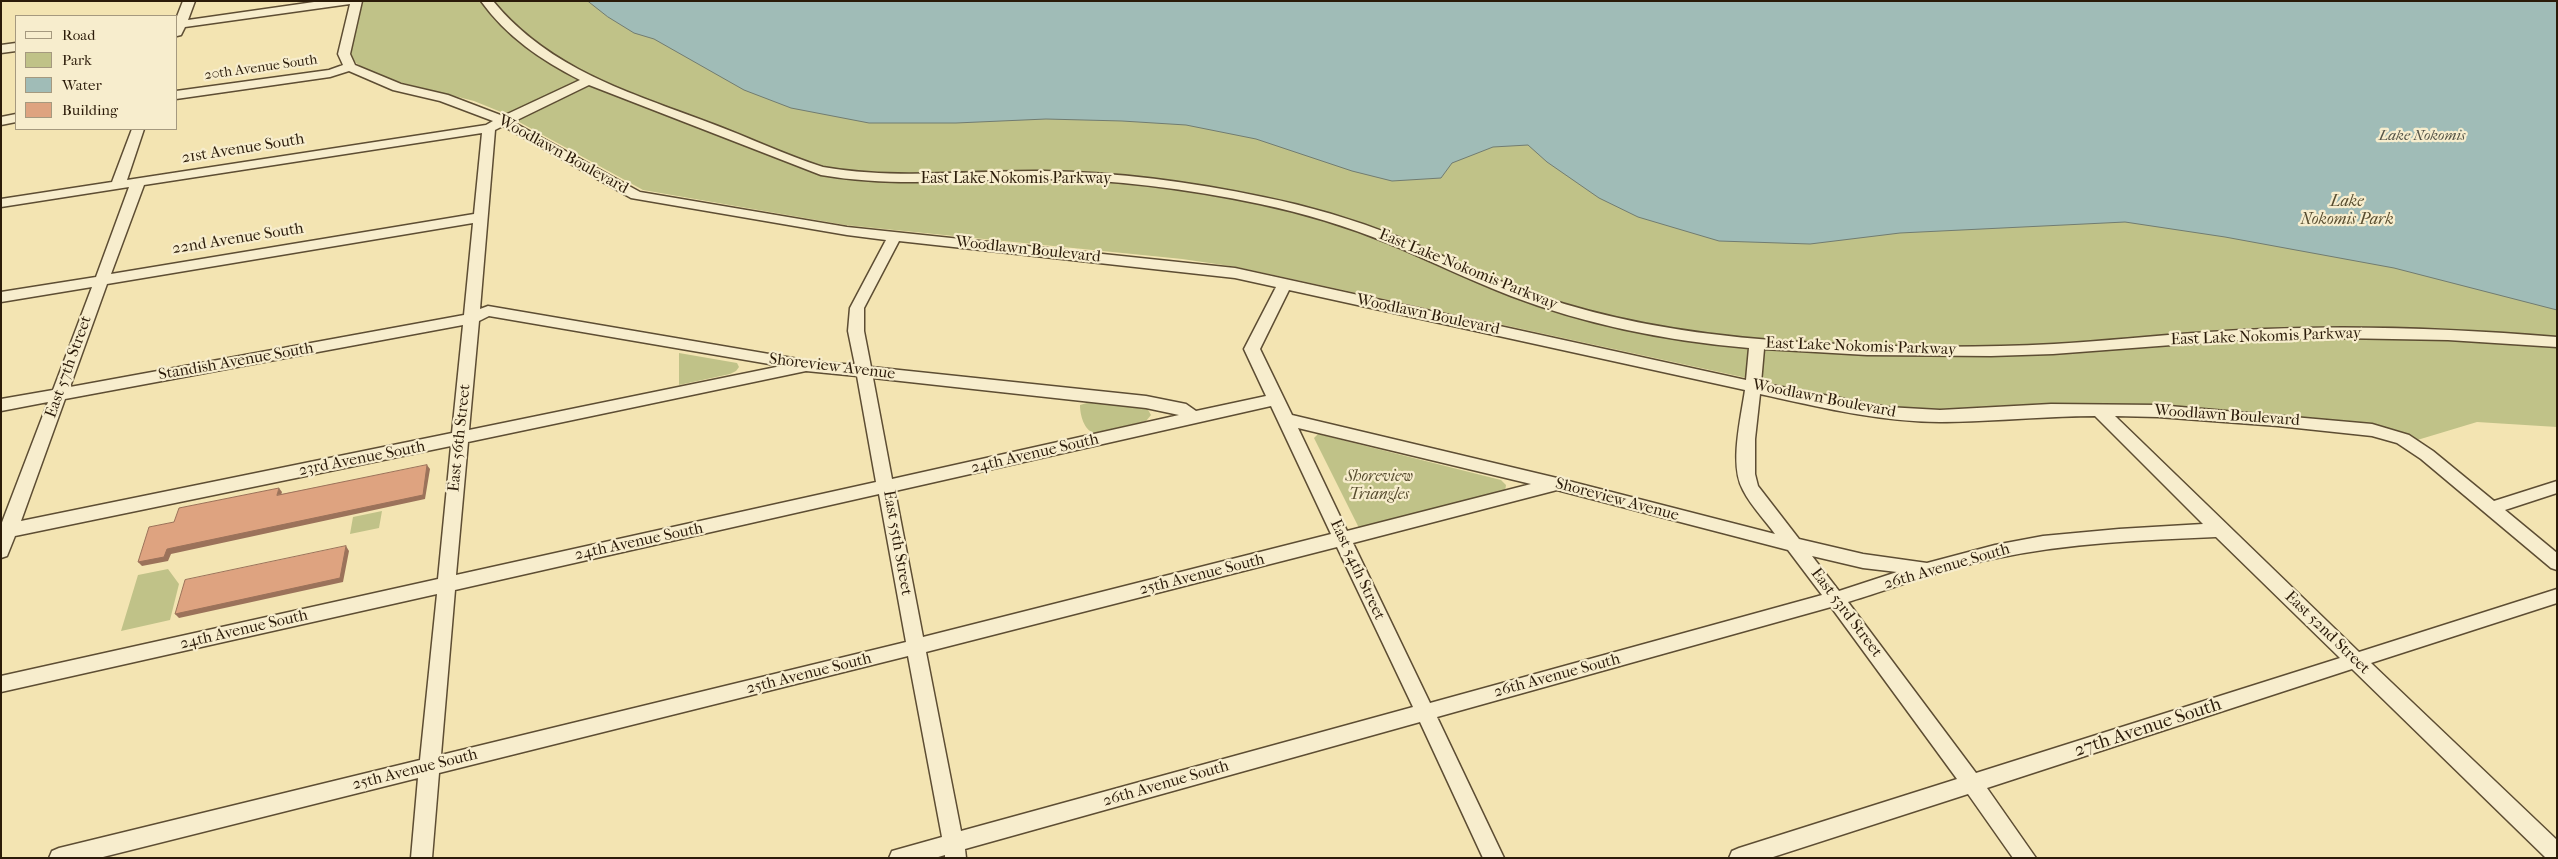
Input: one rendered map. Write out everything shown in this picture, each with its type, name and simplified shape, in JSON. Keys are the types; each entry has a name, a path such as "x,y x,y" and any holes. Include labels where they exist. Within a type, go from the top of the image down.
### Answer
{"street":[{"path":"178,28 189,1"},
{"path":"178,28 347,1"},
{"path":"350,67 344,54 356,1"},
{"name":"East Lake Nokomis Parkway","path":"487,1 529,46 590,80 822,172 841,176 889,179 1041,175 1107,178 1242,197 1305,212 1372,232 1526,297 1603,321 1697,338 1871,350 2000,351 2236,335 2312,333 2430,334 2557,342"},
{"path":"1,49 15,47"},
{"name":"20th Avenue South","path":"178,95 330,73 350,67"},
{"name":"Woodlawn Boulevard","path":"350,67 397,87 467,105 488,113 496,126 636,195 848,231 1235,273 1862,409 1915,415 2099,410 2192,412 2353,427 2382,432 2403,439 2427,454 2557,563"},
{"path":"496,126 590,80"},
{"path":"1,120 15,118"},
{"name":"21st Avenue South","path":"1,203 496,126"},
{"name":"East 56th Street","path":"421,858 431,767 470,318 481,217 496,126"},
{"path":"118,185 138,130"},
{"name":"East 57th Street","path":"1,551 5,532 138,182"},
{"name":"22nd Avenue South","path":"1,297 481,217"},
{"name":"East 55th Street","path":"895,236 857,308 856,331 955,850"},
{"name":"East 54th Street","path":"1285,284 1252,349 1344,539 1494,858"},
{"name":"Shoreview Avenue","path":"470,318 488,311 496,311 810,366 1146,402 1180,408 1194,418"},
{"name":"Standish Avenue South","path":"1,405 470,318"},
{"name":"East 53rd Street","path":"1757,343 1754,387 1745,456 1746,480 1762,506 1793,543 2026,858"},
{"name":"23rd Avenue South","path":"5,532 810,366"},
{"name":"24th Avenue South","path":"1,684 1277,399"},
{"name":"East 52nd Street","path":"2099,410 2220,530 2557,854"},
{"name":"Shoreview Avenue","path":"1287,420 1557,484 1733,531 1893,566 1919,568 1948,565"},
{"name":"25th Avenue South","path":"59,858 916,647 1557,484"},
{"path":"2491,508 2557,488"},
{"name":"26th Avenue South","path":"899,858 955,850 1424,712 1835,599 1986,554 2034,545 2220,530"},
{"name":"27th Avenue South","path":"1739,858 2557,596"}],"green space":[{"name":"Lake Nokomis Park","path":"363,1 2557,1 2557,427 2477,422 2414,441 2370,423 2182,407 2052,403 1922,410 1857,402 1237,267 1182,259 845,225 643,190 501,112 474,101 403,83 369,72 352,60 351,53"},
{"path":"679,353 737,363 739,367 730,374 679,385"},
{"path":"1090,402 1147,408 1151,415 1146,421 1094,433 1085,425 1080,409 1080,405"},
{"name":"Shoreview Triangles","path":"1318,434 1501,480 1506,485 1505,492 1359,528 1314,438"},
{"path":"382,511 379,528 350,534 353,517"},
{"path":"168,569 179,584 170,620 121,631 138,575"}],"water":[{"name":"Lake Nokomis","path":"588,1 2557,1 2557,310 2394,268 2225,237 2125,222 1900,233 1810,244 1719,241 1638,217 1599,198 1547,162 1528,145 1493,147 1452,163 1441,178 1392,181 1352,171 1256,139 1186,125 1046,119 956,123 869,123 791,108 744,90 654,39 634,33 608,17"}],"building":[{"path":"427,465 423,495 167,549 164,557 138,562 149,527 174,522 179,508 279,488 277,495"},
{"path":"346,546 340,578 175,614 185,580"}]}
